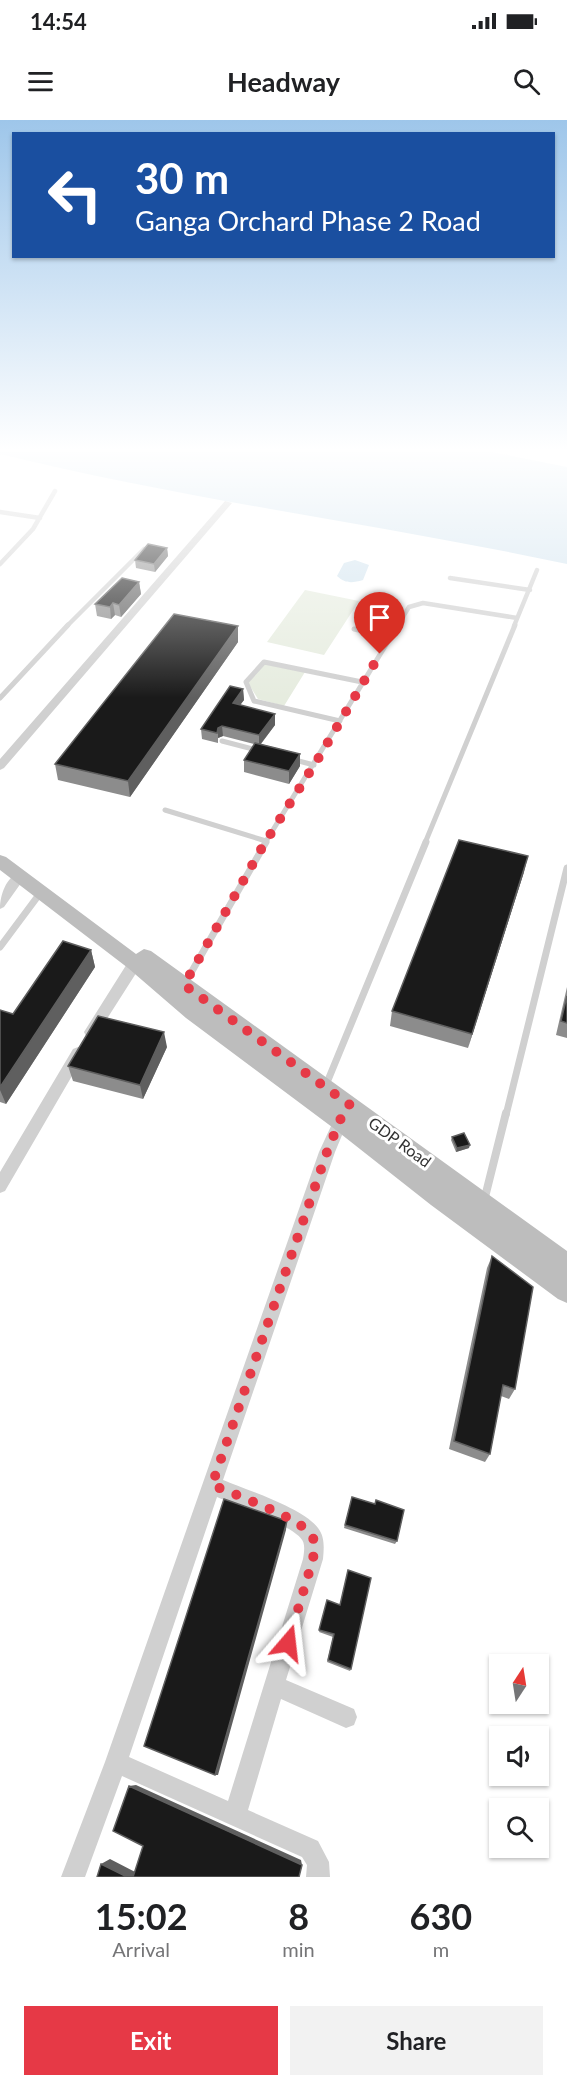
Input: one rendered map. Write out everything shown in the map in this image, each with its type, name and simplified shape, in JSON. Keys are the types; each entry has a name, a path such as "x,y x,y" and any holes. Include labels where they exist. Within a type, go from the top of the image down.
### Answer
{"main road":[{"name":"GDP Road","path":"0,849 325,1088 345,1112 439,1198 567,1292"},
{"path":"0,861 135,963 193,1012 345,1112"},
{"name":"GDP Road","path":"345,1112 483,1203 567,1265"}],"street":[{"path":"0,766 201,534"},
{"path":"0,904 20,876"},
{"path":"0,1186 116,990 135,963"},
{"path":"73,1877 116,1762 345,1112"},
{"path":"212,1485 298,1522 312,1535 315,1546 235,1815"},
{"path":"275,1686 346,1717"},
{"path":"116,1762 310,1849 318,1862 318,1877"}],"lane":[{"path":"0,564 28,534"},
{"path":"0,698 85,607 144,549"},
{"path":"325,1088 537,570"},
{"path":"450,578 530,590"},
{"path":"105,587 109,593"},
{"path":"184,985 267,841 409,607 416,604 517,618"},
{"path":"85,607 98,606"},
{"path":"354,629 390,637"},
{"path":"340,721 254,701 246,682 260,663 264,662 362,682"},
{"path":"222,741 268,753"},
{"path":"280,756 314,765"},
{"path":"165,810 267,841"},
{"path":"483,1203 567,868"},
{"path":"0,947 41,892"}],"shaded area":[{"path":"305,590 359,601 324,655 267,642"},
{"path":"261,663 305,672 284,706 258,699 248,683"}],"water":[{"path":"414,534 567,534 567,564 496,550"},
{"path":"355,560 369,565 363,580 349,582 337,576 344,563"}],"building":[{"path":"148,544 167,548 154,564 135,560"},
{"path":"122,578 139,582 119,605 113,603 110,607 95,604"},
{"path":"174,614 238,626 128,781 55,764"},
{"path":"230,686 243,689 233,703 275,714 259,735 222,726 218,728 217,733 201,729"},
{"path":"255,743 300,754 289,771 244,760"},
{"path":"459,840 528,856 472,1034 392,1011"},
{"path":"63,941 91,950 0,1087 0,1010 13,1014"},
{"path":"567,996 567,1023 561,1021"},
{"path":"98,1016 164,1032 140,1085 68,1066"},
{"path":"464,1133 470,1145 457,1148 452,1137"},
{"path":"492,1256 533,1287 515,1389 503,1385 490,1454 454,1441"},
{"path":"352,1497 375,1504 376,1500 404,1510 397,1541 345,1525"},
{"path":"224,1499 287,1521 215,1775 144,1746"},
{"path":"348,1570 371,1578 351,1669 328,1660 334,1634 319,1630 327,1600 340,1605"},
{"path":"129,1786 302,1865 299,1877 133,1877 143,1846 113,1831"},
{"path":"101,1864 127,1877 97,1877"}],"route":[{"path":"288,1643 313,1559 315,1546 312,1535 298,1522 212,1485 327,1152 340,1120 350,1105 184,985 263,846 380,654"}]}
